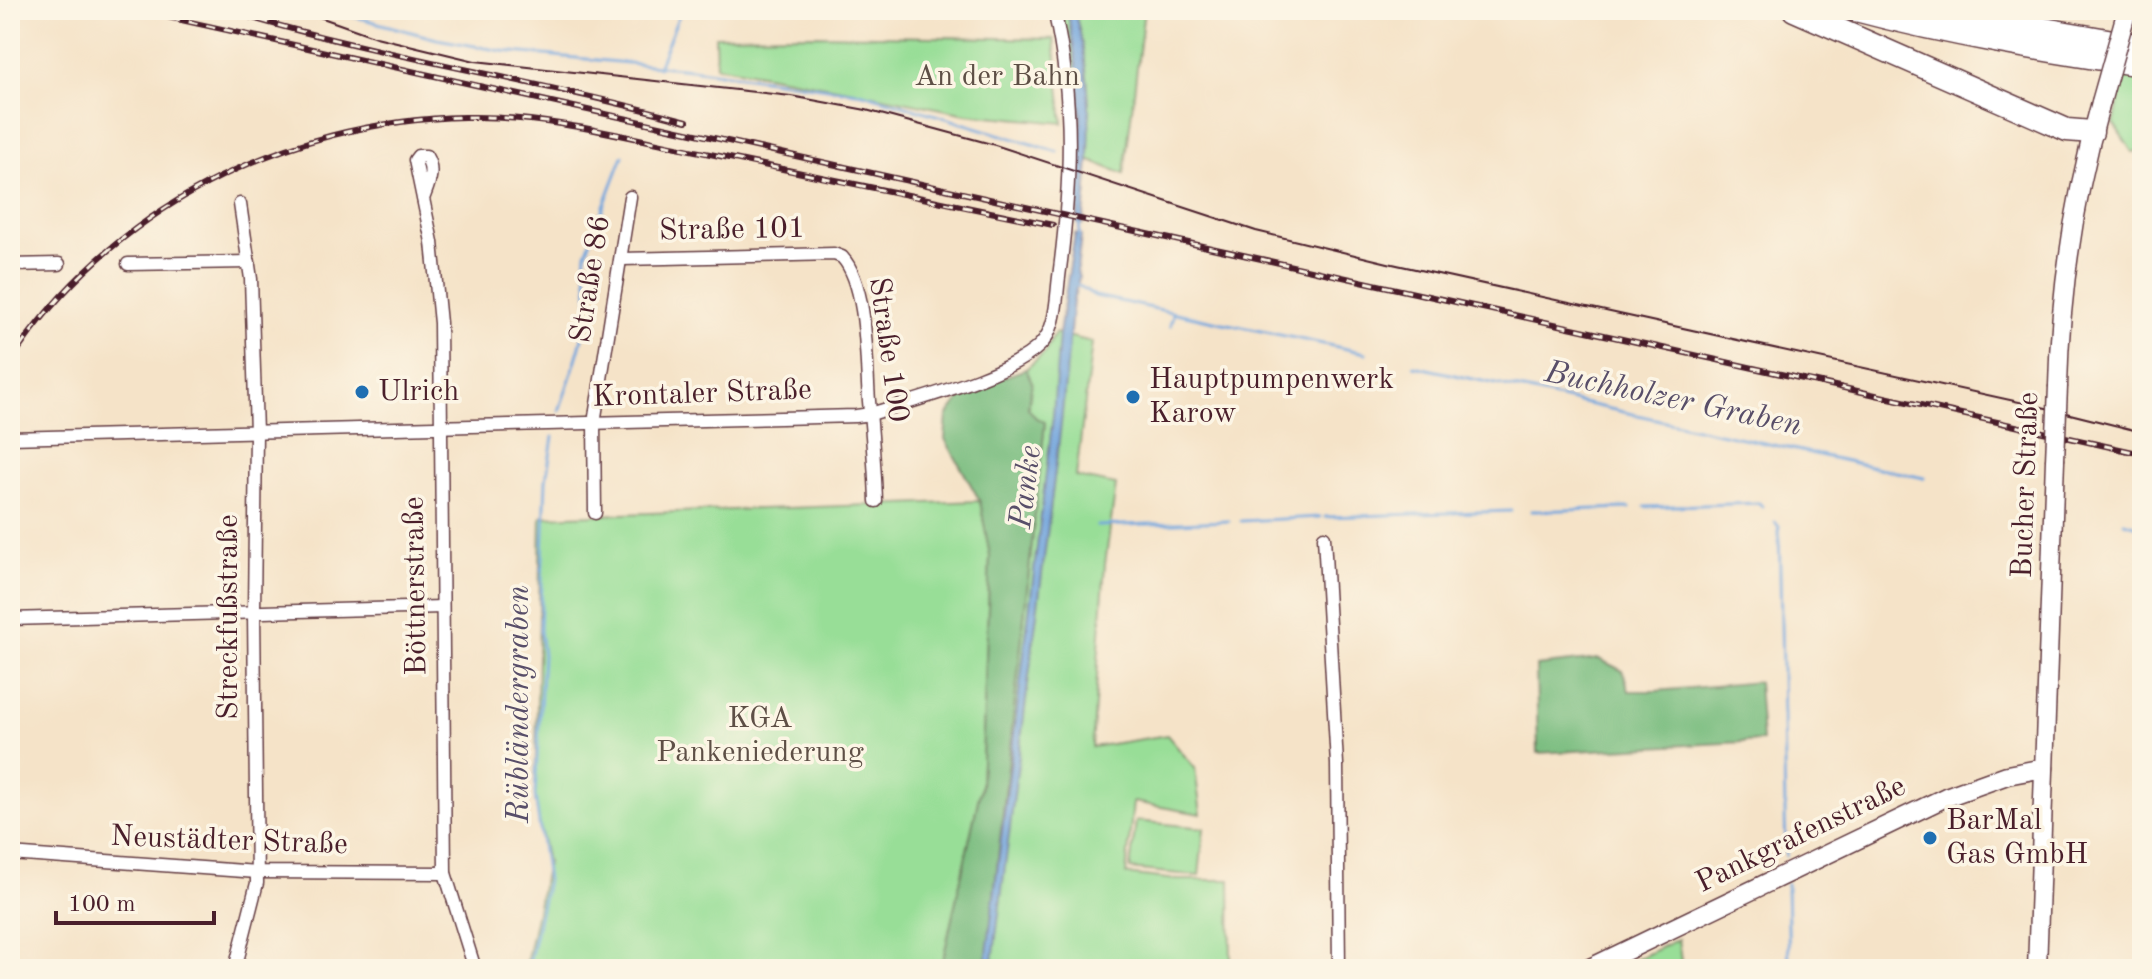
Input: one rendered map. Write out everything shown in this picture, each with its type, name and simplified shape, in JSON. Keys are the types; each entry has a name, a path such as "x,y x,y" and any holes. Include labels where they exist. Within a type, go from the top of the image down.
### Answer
{"highway":[{"path":"1794,10 2067,130 2092,132"},
{"path":"1856,10 1902,23 2041,50 2142,65"},
{"path":"1934,10 2142,46"}],"main road":[{"name":"Bucher Straße","path":"2037,969 2060,326 2071,230 2092,132 2127,10"},
{"name":"Pankgrafenstraße","path":"1588,969 1946,797 2007,775 2044,768"}],"street":[{"name":"Krontaler Straße","path":"10,438 440,429 871,414 1015,364 1041,344 1052,326 1065,240 1070,155 1067,81 1054,10"},
{"name":"Straße 86","path":"595,513 594,423 630,197"},
{"name":"Böttnerstraße","path":"423,199 432,242 440,323 445,873 475,969"},
{"name":"Streckfußstraße","path":"235,969 257,883 254,613 256,432 249,262 240,204"},
{"name":"Straße 101","path":"622,259 834,254 842,257"},
{"name":"Straße 100","path":"842,257 852,272 865,333 876,501"},
{"path":"128,264 249,262"},
{"path":"10,265 59,264"},
{"path":"1324,537 1337,764 1339,969"},
{"path":"10,619 442,607"},
{"name":"Neustädter Straße","path":"10,854 257,872 445,873"}],"green space":[{"path":"1060,10 1067,10 1077,62 1080,157 1076,156 1074,82"},
{"path":"1074,10 1144,10 1124,174 1088,160 1085,66"},
{"name":"An der Bahn","path":"715,36 1054,39 1063,123 966,114 716,66"},
{"path":"2124,76 2142,79 2142,151 2132,152 2114,124"},
{"path":"1055,333 1092,342 1076,477 1116,485 1105,564 1092,747 1167,735 1195,768 1201,814 1133,802 1126,874 1177,880 1230,880 1231,969 986,969 1045,423 1028,408 1030,394 1026,369 1045,352"},
{"path":"1026,369 1032,382 1028,408 1036,418 1045,422 986,969 941,969 981,787 990,556 980,501 945,439 947,416 967,390"},
{"name":"KGA Pankeniederung","path":"980,501 990,556 981,787 941,969 525,969 547,863 535,800 541,517"},
{"path":"1599,659 1623,671 1629,691 1758,682 1762,741 1538,753 1536,666"},
{"path":"1136,821 1204,828 1199,876 1130,869"},
{"path":"1678,939 1682,969 1617,969"}],"water":[{"path":"1067,10 1074,10 1088,89 1088,171 1083,224 1077,223 1081,116"},
{"path":"1075,234 1081,236 1079,278 1073,301 1061,424 992,969 985,969 1053,416 1059,334"}],"waterway":[{"path":"330,10 437,39 502,51 691,69 863,93 1058,152"},
{"name":"Rübländergraben","path":"658,67 681,10"},
{"name":"Rübländergraben","path":"559,411 585,324 588,296 586,253 623,156"},
{"name":"Panke","path":"1079,238 1080,222"},
{"name":"Buchholzer Graben","path":"1076,284 1095,296 1366,353"},
{"path":"1170,326 1173,315"},
{"name":"Buchholzer Graben","path":"1414,366 1924,478"},
{"name":"Rübländergraben","path":"528,969 547,880 535,795 543,655 540,630 546,480 553,437"},
{"path":"1645,507 1759,503 1762,507"},
{"path":"1531,511 1630,508"},
{"path":"1325,517 1511,511"},
{"path":"1241,521 1320,517"},
{"path":"1097,526 1229,521"},
{"path":"1775,522 1779,527 1786,856"},
{"name":"Buchholzer Graben","path":"2124,522 2142,527"},
{"path":"1787,884 1789,969"}],"tram line":[{"path":"300,10 376,37 475,61 791,96 866,110 995,145 1256,231 2142,432"}],"railway":[{"path":"136,10 2142,454"},
{"path":"226,10 398,55 687,121"},
{"path":"10,362 51,308 98,260 150,218 207,184 268,156 332,135 398,122 496,117 557,124 1053,225"}],"place":[{"name":"Ulrich","path":"362,392"},
{"name":"Hauptpumpenwerk Karow","path":"1133,397"},
{"name":"BarMal Gas GmbH","path":"1930,838"}]}
